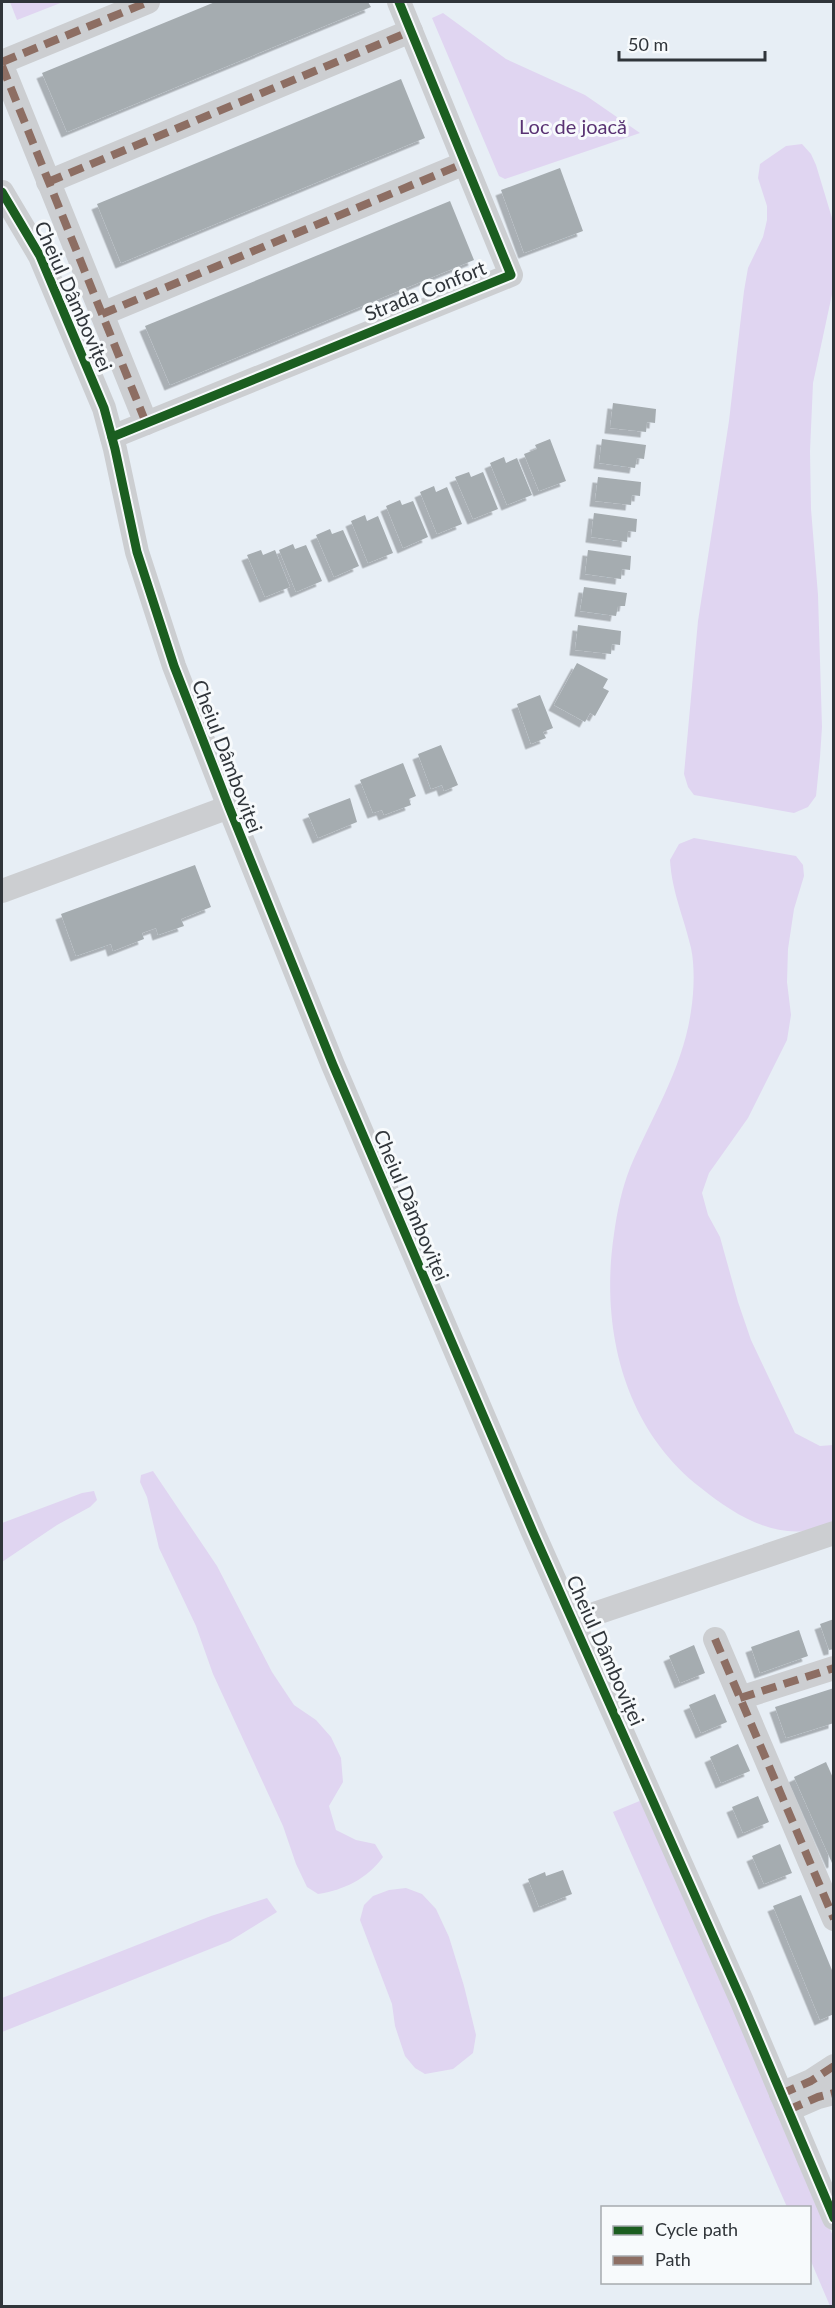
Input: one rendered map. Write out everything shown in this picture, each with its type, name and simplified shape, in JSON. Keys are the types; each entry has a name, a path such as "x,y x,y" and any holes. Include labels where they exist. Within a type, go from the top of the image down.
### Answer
{"street":[{"path":"112,437 146,423 2,64 148,2"},
{"name":"Strada Confort","path":"146,423 511,275 399,2"},
{"path":"48,182 411,32"},
{"path":"102,314 465,163"},
{"name":"Cheiul Dâmboviței","path":"2,192 24,227 56,290 104,408 130,528 174,666 228,807 384,1188 834,2218"},
{"path":"2,891 228,807"},
{"path":"573,1621 834,1533"},
{"path":"715,1639 834,1919"},
{"path":"740,1698 834,1668"},
{"path":"784,2102 834,2066"},
{"path":"784,2102 834,2093"}],"green space":[{"path":"10,2 63,2 17,20"},
{"name":"Loc de joacă","path":"443,13 506,59 585,95 640,133 505,179 499,176 432,18"},
{"path":"802,144 811,154 816,165 832,218 834,285 813,383 810,451 811,509 818,595 822,727 820,757 816,796 808,807 794,813 694,795 688,787 684,774 698,621 729,421 744,291 748,268 763,237 767,220 767,206 758,178 760,164 786,146"},
{"path":"694,838 796,856 803,865 804,876 794,909 788,949 787,982 791,1015 787,1040 748,1118 709,1173 702,1193 708,1215 720,1237 751,1340 795,1433 820,1446 833,1445 833,1523 812,1530 781,1530 752,1521 725,1506 674,1464 653,1436 636,1406 623,1373 615,1339 611,1304 611,1269 620,1200 630,1168 674,1072 691,1011 694,980 692,955 673,883 670,860 679,844"},
{"path":"153,1471 217,1566 272,1672 294,1705 316,1720 331,1737 341,1758 343,1782 329,1806 336,1830 356,1840 375,1844 383,1857 370,1872 346,1886 318,1894 307,1887 296,1864 283,1826 213,1674 196,1626 159,1548 147,1497 140,1482 141,1475"},
{"path":"94,1491 97,1500 90,1507 57,1525 2,1562 2,1523 82,1493"},
{"path":"642,1800 833,2236 833,2306 830,2306 811,2261 811,2206 787,2206 613,1812"},
{"path":"406,1888 422,1894 436,1909 449,1937 464,1986 476,2035 473,2053 453,2069 425,2074 415,2068 405,2056 395,2026 392,2004 360,1920 364,1905 373,1896 389,1890"},
{"path":"267,1898 277,1912 230,1941 2,2032 2,1998 211,1916"}],"building":[{"path":"215,2 368,2 371,7 67,132 42,73"},
{"path":"401,79 425,138 121,263 97,204"},
{"path":"560,168 583,231 524,253 501,190"},
{"path":"450,201 474,260 170,385 145,326"},
{"path":"613,403 656,409 655,423 647,422 646,432 610,428"},
{"path":"550,439 566,481 539,491 524,454 537,449 535,445"},
{"path":"602,439 646,445 644,459 637,458 635,468 599,463"},
{"path":"504,457 506,463 517,458 532,495 507,505 490,463"},
{"path":"469,472 471,477 483,472 498,509 473,519 455,477"},
{"path":"598,477 641,482 640,496 632,495 631,505 595,501"},
{"path":"434,486 436,492 447,487 462,524 437,534 420,492"},
{"path":"400,500 402,505 413,501 428,537 403,548 386,506"},
{"path":"594,513 637,519 636,532 628,531 627,542 591,537"},
{"path":"365,515 367,521 378,516 393,553 368,563 351,521"},
{"path":"330,529 332,534 343,530 359,566 334,577 316,535"},
{"path":"293,544 295,549 306,545 322,581 296,592 279,550"},
{"path":"261,550 263,555 275,550 290,587 265,597 247,555"},
{"path":"588,550 631,556 630,570 622,569 621,579 585,574"},
{"path":"584,587 627,593 625,606 618,606 616,616 580,611"},
{"path":"578,625 621,631 620,645 612,644 611,654 575,650"},
{"path":"577,663 608,679 603,688 609,691 595,716 590,713 585,722 554,705"},
{"path":"540,695 553,728 543,732 546,738 531,744 517,704"},
{"path":"441,745 458,785 444,791 442,785 431,789 418,754"},
{"path":"403,763 416,796 409,799 411,805 384,815 382,810 373,813 360,780"},
{"path":"350,798 357,822 318,838 308,814"},
{"path":"195,865 211,907 181,919 184,926 158,935 156,928 142,933 144,939 113,951 111,944 76,956 61,914"},
{"path":"834,1619 834,1649 829,1650 820,1624"},
{"path":"799,1630 808,1656 760,1673 751,1647"},
{"path":"694,1645 705,1673 680,1683 669,1656"},
{"path":"834,1688 834,1723 786,1738 775,1707"},
{"path":"715,1694 727,1722 701,1733 689,1705"},
{"path":"738,1744 750,1771 721,1783 710,1757"},
{"path":"826,1762 834,1780 834,1862 832,1863 794,1777"},
{"path":"758,1796 769,1822 743,1833 732,1807"},
{"path":"780,1844 792,1873 764,1884 752,1856"},
{"path":"563,1870 572,1894 539,1907 528,1879 545,1872 546,1876"},
{"path":"801,1895 834,1975 834,2014 820,2020 773,1906"}],"marked path":[{"path":"2,62 148,2"},
{"path":"48,182 411,31"},
{"path":"2,66 146,423"},
{"path":"102,314 465,163"},
{"path":"715,1639 834,1919"},
{"path":"740,1698 834,1668"},
{"path":"781,2094 811,2081 834,2066"},
{"path":"788,2110 834,2093"}],"cycle path":[{"path":"112,437 511,275 399,2"},
{"path":"2,192 40,256 104,408 137,552 174,666 333,1065 533,1532 741,1999 834,2218"}]}
